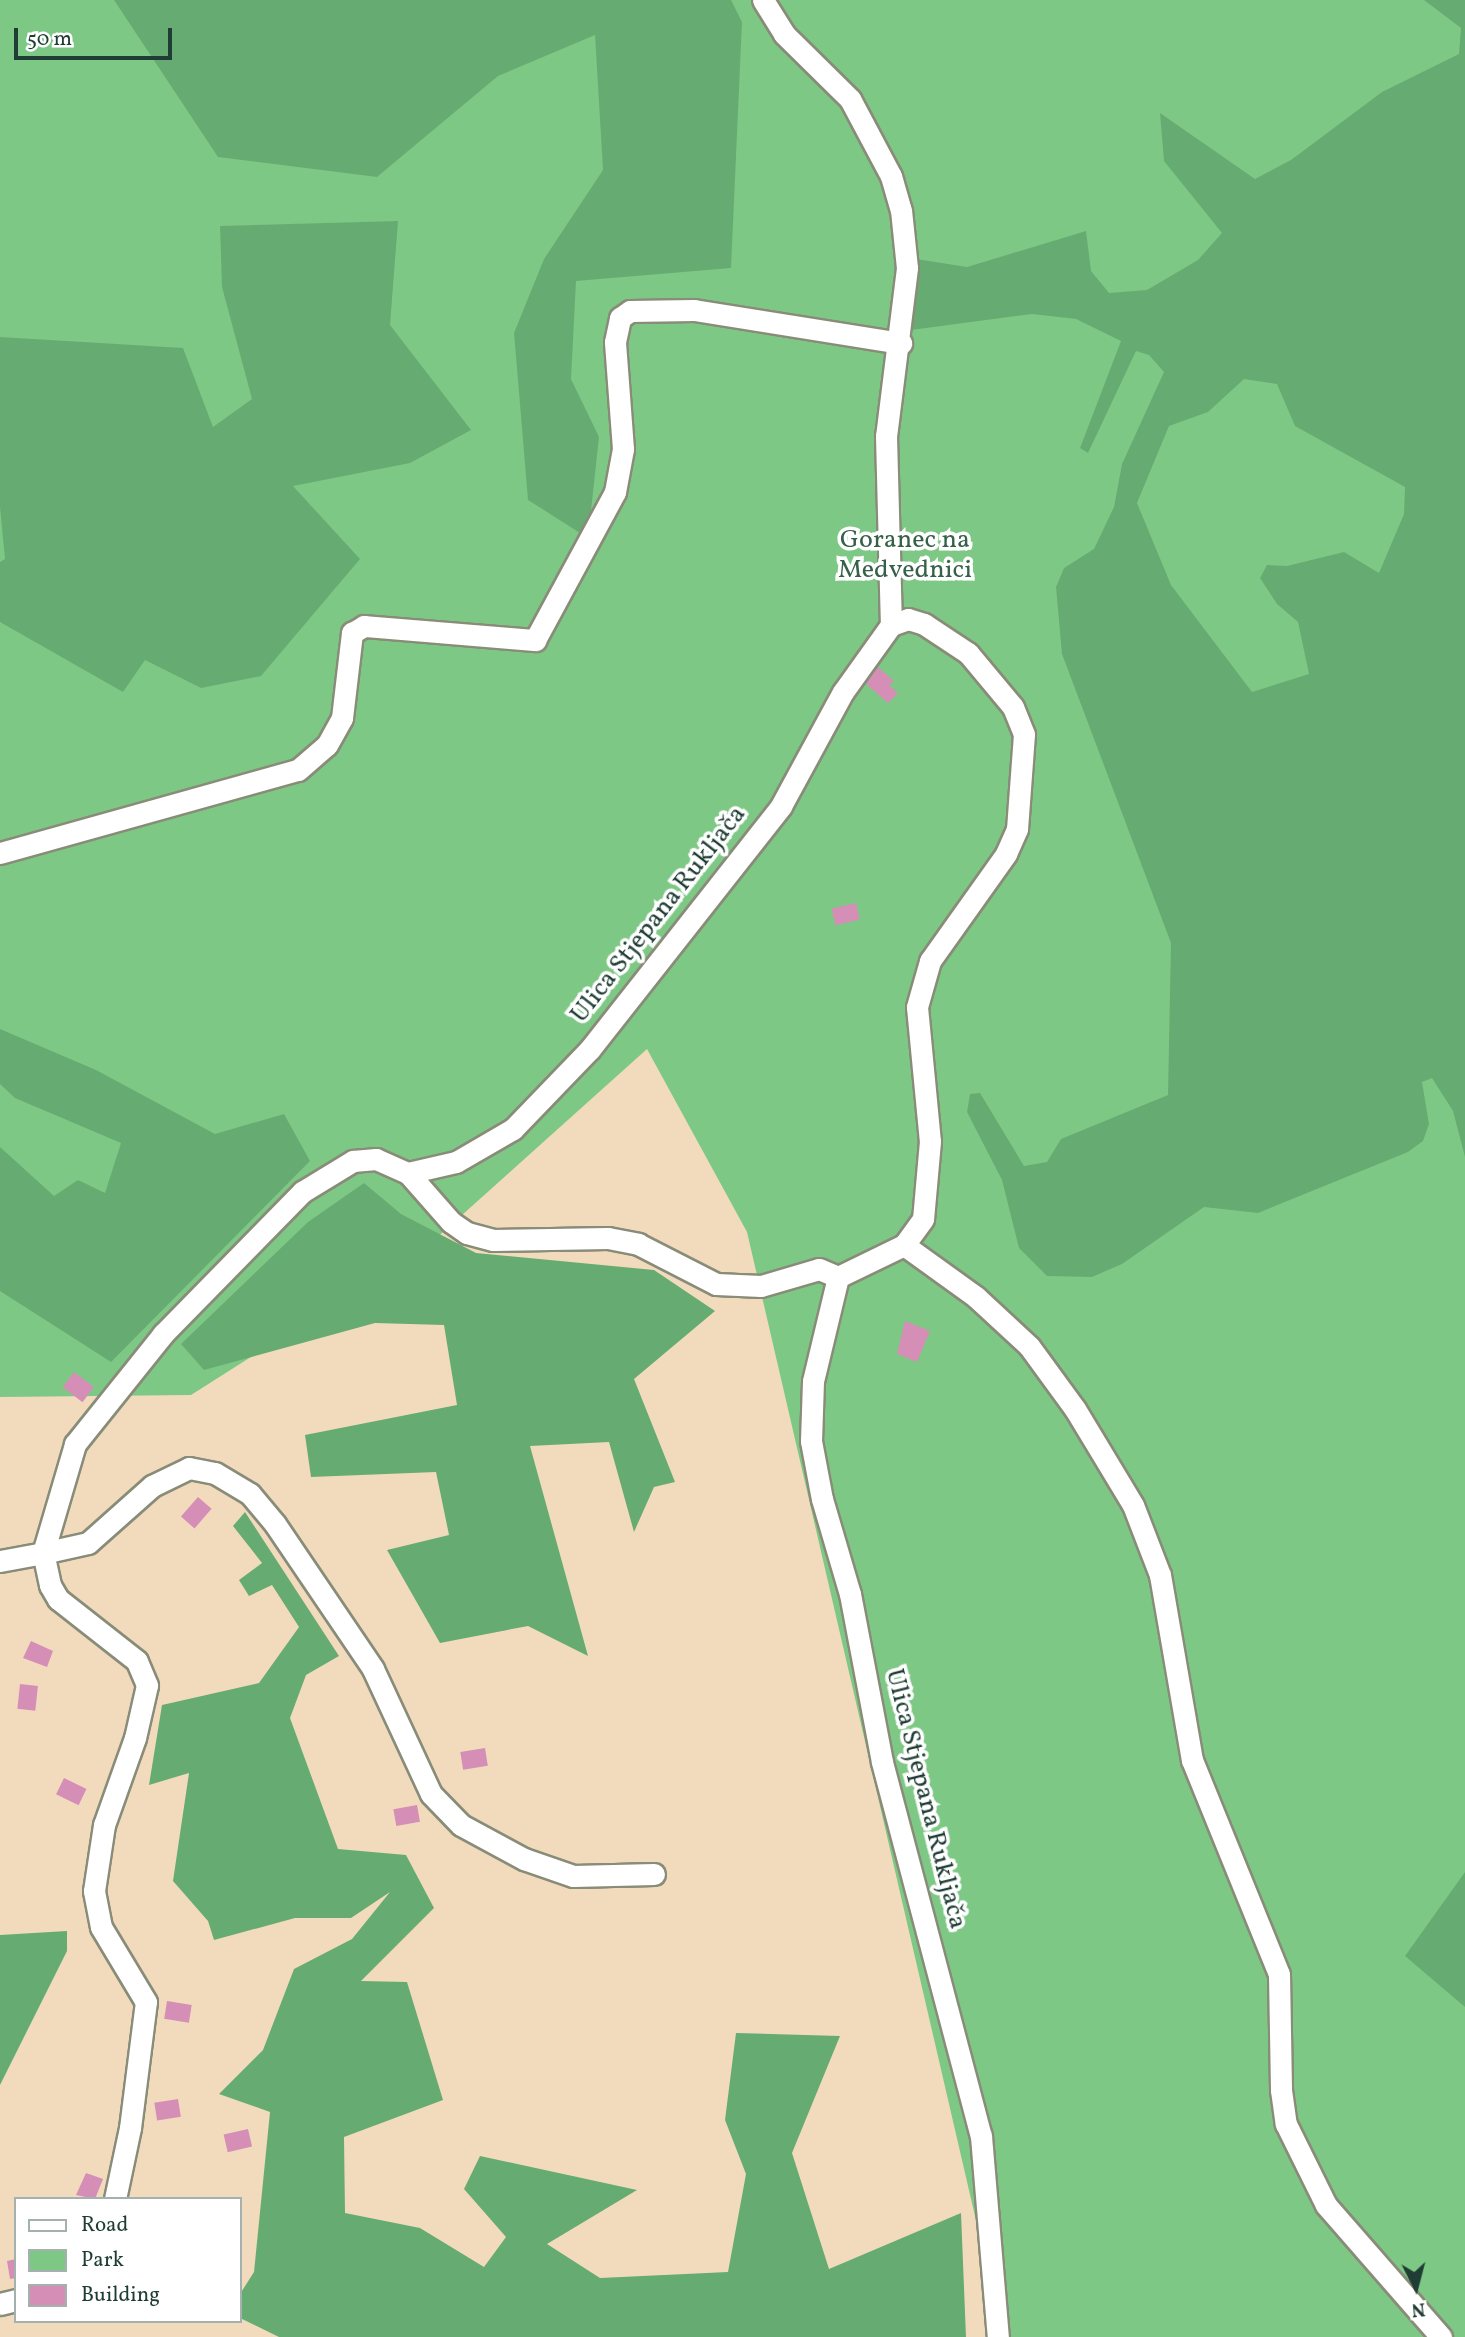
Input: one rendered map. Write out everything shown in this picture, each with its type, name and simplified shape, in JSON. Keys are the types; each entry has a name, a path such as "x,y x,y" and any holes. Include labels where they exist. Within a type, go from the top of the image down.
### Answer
{"street":[{"path":"115,2197 130,2128 146,2002 101,1927 94,1891 104,1825 135,1738 147,1685 137,1661 58,1599 50,1585 43,1553 75,1444 163,1334 302,1192 353,1161 376,1159 408,1173 451,1222 467,1234 493,1240 608,1238 638,1244 716,1284 761,1286 819,1269 838,1277 904,1245 923,1219 930,1140 917,1007 930,961 1006,854 1017,829 1024,734 1013,707 968,653 916,621 908,619 891,625 886,436 901,343 907,268 901,210 891,176 850,99 784,34 763,0"},
{"path":"0,853 298,770 327,745 342,718 352,633 364,626 535,640 615,492 623,449 615,342 620,318 630,311 694,310 901,343"},
{"name":"Ulica Stjepana Rukljača","path":"408,1173 456,1162 513,1129 590,1049 781,806 843,692 891,625"},
{"path":"904,1245 976,1297 1029,1346 1075,1409 1133,1505 1160,1575 1192,1760 1279,1974 1281,2090 1286,2124 1326,2205 1441,2337"},
{"name":"Ulica Stjepana Rukljača","path":"838,1277 813,1381 811,1441 822,1499 850,1594 882,1762 981,2136 998,2337"},
{"path":"0,1562 88,1543 152,1486 189,1468 215,1473 250,1494 275,1524 373,1669 431,1794 461,1825 524,1859 573,1877 654,1874"}],"green space":[{"name":"Goranec na Medvednici","path":"0,0 1465,0 1465,2337 1003,2337 747,1232 647,1049 433,1241 191,1395 0,1397"},
{"path":"114,0 731,0 742,22 731,268 576,281 571,379 599,437 588,538 528,500 514,333 544,259 603,170 595,35 498,76 377,177 218,157"},
{"path":"1424,0 1465,0 1465,1157 1453,1111 1432,1078 1422,1082 1429,1124 1423,1141 1408,1152 1258,1213 1204,1207 1122,1264 1092,1277 1047,1276 1019,1248 1002,1180 967,1112 970,1094 980,1093 1024,1166 1047,1162 1061,1139 1168,1095 1171,943 1062,654 1056,587 1064,568 1094,549 1114,507 1122,464 1164,372 1149,355 1136,351 1088,453 1080,448 1121,341 1076,319 1032,314 911,330 910,258 967,267 1086,231 1091,271 1109,293 1147,290 1198,260 1222,233 1164,161 1160,113 1255,179 1291,160 1382,92 1459,54 1461,28","holes":["1244,379 1277,384 1295,426 1405,487 1404,514 1379,573 1344,552 1287,566 1267,565 1260,578 1277,604 1298,622 1309,674 1252,692 1171,585 1137,503 1169,426 1208,412"]},
{"path":"398,221 390,325 471,430 410,463 293,486 360,559 261,676 201,688 145,660 123,692 0,622 0,562 5,559 0,507 0,337 183,348 213,427 252,399 222,287 220,226"},
{"path":"0,1029 96,1070 215,1134 284,1114 310,1161 111,1362 0,1291 0,1147 54,1196 78,1180 105,1193 121,1143 15,1098 0,1084"},
{"path":"364,1183 401,1214 476,1253 654,1270 715,1311 634,1379 675,1482 654,1487 634,1532 609,1442 530,1446 588,1656 528,1626 440,1643 387,1550 449,1535 436,1472 311,1477 305,1435 457,1405 444,1325 375,1323 204,1370 181,1344 308,1222"},
{"path":"245,1512 339,1656 306,1675 290,1718 338,1849 406,1855 434,1908 361,1981 407,1982 443,2100 344,2137 345,2213 420,2228 484,2267 506,2237 464,2189 480,2156 637,2190 547,2244 600,2278 728,2272 746,2174 725,2120 736,2033 840,2036 792,2153 829,2269 961,2213 966,2337 279,2337 242,2319 242,2291 254,2272 270,2112 219,2094 263,2050 294,1969 352,1939 390,1892 351,1918 295,1918 214,1940 208,1921 173,1881 189,1773 149,1785 162,1705 259,1683 299,1627 272,1585 249,1596 239,1580 262,1563 233,1526"},
{"path":"1465,1872 1465,2007 1405,1956"},
{"path":"67,1931 67,1951 0,2085 0,1935"}],"building":[{"path":"878,667 894,681 889,685 898,693 888,703 864,682"},
{"path":"856,903 860,920 835,925 832,909"},
{"path":"905,1321 930,1331 917,1362 897,1354"},
{"path":"74,1372 94,1387 83,1402 63,1387"},
{"path":"198,1497 212,1509 195,1528 181,1517"},
{"path":"31,1641 53,1651 47,1667 23,1658"},
{"path":"20,1684 38,1686 35,1711 17,1709"},
{"path":"485,1748 488,1766 463,1770 460,1752"},
{"path":"64,1778 86,1789 79,1805 56,1794"},
{"path":"417,1805 420,1822 396,1826 393,1809"},
{"path":"167,2001 192,2005 189,2023 164,2019"},
{"path":"178,2099 181,2117 157,2121 154,2103"},
{"path":"248,2129 252,2147 228,2152 224,2135"},
{"path":"86,2173 103,2179 96,2197 76,2195"},
{"path":"14,2259 14,2278 10,2279 7,2261"}]}
